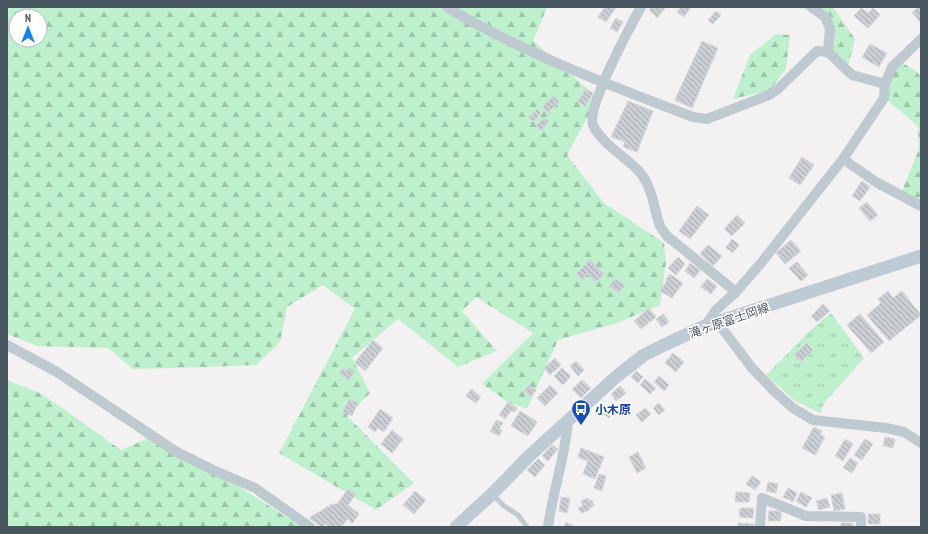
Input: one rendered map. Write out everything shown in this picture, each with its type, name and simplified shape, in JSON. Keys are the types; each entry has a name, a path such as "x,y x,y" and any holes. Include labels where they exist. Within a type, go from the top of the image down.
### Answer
{"main road":[{"name":"滝ヶ原富士岡線","path":"456,527 492,494 529,456 617,376 644,356 662,346 711,325 921,256"}],"street":[{"path":"447,7 507,40 603,83 693,117 707,119 769,95 778,89 817,51 828,52 852,75 885,84"},
{"path":"641,7 624,37 603,83 594,111 593,123 601,137 642,175 653,197 661,227 667,236 736,292"},
{"path":"811,7 825,17 830,28 828,52"},
{"path":"921,39 892,67 885,84 884,98 843,160 761,263 736,292 716,310 711,325 776,393 793,408 813,420 886,428 904,432 921,443"},
{"path":"843,160 876,182 921,206"},
{"path":"7,345 57,372 175,451 213,470 255,488 310,527"},
{"path":"548,527 566,439 568,421"},
{"path":"760,527 762,498 806,516 861,517 861,527"}],"lane":[{"path":"492,494 504,506 518,515 527,527"}],"green space":[{"path":"7,7 547,7 533,41 598,98 567,155 604,203 664,243 666,262 660,305 617,323 558,340 527,409 508,402 482,384 533,333 476,297 462,311 497,351 458,367 398,319 352,358 370,393 347,416 414,483 376,510 279,453 355,309 323,285 287,307 280,342 256,365 133,369 108,348 37,346 7,334"},
{"path":"793,7 833,7 855,39 848,66 833,51 818,12"},
{"path":"776,34 790,35 786,69 770,90 733,99 750,55"},
{"path":"903,63 918,73 921,78 921,202 901,193 919,149 918,126 887,100 894,65"},
{"path":"831,313 864,358 825,402 820,413 794,400 766,375 813,328"},
{"path":"7,380 42,394 121,450 151,437 246,491 302,527 7,527"}],"building":[{"path":"605,7 616,7 606,22 598,17"},
{"path":"652,7 666,7 657,18 649,10"},
{"path":"681,7 691,7 684,17 677,12"},
{"path":"921,7 921,23 912,12"},
{"path":"861,8 868,13 873,8 880,15 868,28 854,16"},
{"path":"716,11 721,15 713,24 708,20"},
{"path":"616,18 623,22 617,32 610,28"},
{"path":"702,41 718,48 692,108 675,100"},
{"path":"870,44 887,53 879,67 862,57"},
{"path":"586,89 593,93 585,106 577,102"},
{"path":"553,96 559,102 548,113 542,107"},
{"path":"628,101 653,111 637,152 623,147 625,142 611,137"},
{"path":"537,109 541,113 533,122 529,118"},
{"path":"544,118 549,122 541,131 536,126"},
{"path":"802,157 814,165 800,185 789,178"},
{"path":"862,181 870,187 860,201 852,196"},
{"path":"867,202 878,215 870,221 859,208"},
{"path":"697,206 709,215 690,239 679,231"},
{"path":"737,215 745,223 732,236 724,229"},
{"path":"732,239 739,245 733,253 726,248"},
{"path":"791,240 801,251 785,264 776,253"},
{"path":"708,245 722,256 713,266 700,254"},
{"path":"678,257 685,264 676,275 668,268"},
{"path":"590,260 604,274 596,282 587,274 582,280 576,274"},
{"path":"797,262 808,275 801,281 789,268"},
{"path":"690,263 700,270 694,278 685,271"},
{"path":"670,274 683,283 672,298 660,291"},
{"path":"615,279 625,285 619,293 609,286"},
{"path":"707,279 717,286 711,294 701,287"},
{"path":"888,291 893,298 902,291 921,315 889,341 867,315 881,303 878,299"},
{"path":"823,304 830,311 817,322 811,316"},
{"path":"649,308 656,317 641,329 634,321"},
{"path":"663,314 669,322 662,327 656,319"},
{"path":"860,314 884,342 871,353 847,325"},
{"path":"373,340 383,348 365,371 355,362"},
{"path":"806,343 813,350 801,362 794,355"},
{"path":"673,353 684,362 676,372 665,363"},
{"path":"555,358 561,365 550,375 544,368"},
{"path":"576,361 584,370 578,376 570,366"},
{"path":"349,367 355,372 349,380 339,373 343,368 347,371"},
{"path":"562,368 571,376 563,385 554,376"},
{"path":"636,371 643,377 638,383 631,377"},
{"path":"659,376 669,385 664,391 654,382"},
{"path":"645,379 656,388 650,394 640,385"},
{"path":"582,380 591,388 581,398 572,389"},
{"path":"529,385 536,391 530,397 524,391"},
{"path":"550,385 558,393 545,406 537,398"},
{"path":"620,386 626,393 616,401 611,394"},
{"path":"471,389 481,397 476,403 466,396"},
{"path":"349,399 358,403 352,416 343,412"},
{"path":"508,402 517,408 515,412 511,411 505,419 499,415"},
{"path":"659,403 665,410 659,415 653,408"},
{"path":"607,405 615,411 609,418 601,413"},
{"path":"645,408 651,414 642,422 636,415"},
{"path":"380,409 393,418 384,432 378,428 375,432 368,427"},
{"path":"520,411 537,422 528,436 511,426"},
{"path":"497,420 503,423 499,429 502,430 499,436 490,431"},
{"path":"814,427 822,431 820,434 825,437 815,455 802,448"},
{"path":"392,430 403,439 392,453 381,444"},
{"path":"885,437 895,439 893,448 883,446"},
{"path":"845,439 853,444 843,461 835,456"},
{"path":"865,439 873,444 862,460 854,455"},
{"path":"552,445 558,449 548,461 542,456"},
{"path":"581,448 604,457 595,479 583,474 588,461 578,457"},
{"path":"638,452 646,468 637,473 629,457"},
{"path":"850,458 858,463 852,473 843,468"},
{"path":"538,459 545,465 535,477 527,470"},
{"path":"599,474 606,476 602,491 594,488"},
{"path":"752,476 761,482 755,490 746,484"},
{"path":"768,482 778,484 776,493 766,491"},
{"path":"788,488 797,493 793,502 783,497"},
{"path":"348,489 356,494 348,505 359,514 352,524 348,519 341,527 329,527 326,524 322,527 309,518 332,504 337,504"},
{"path":"415,491 426,500 414,514 403,505"},
{"path":"736,492 750,493 749,502 735,502"},
{"path":"801,492 812,498 806,507 796,501"},
{"path":"842,493 845,509 834,511 831,495"},
{"path":"561,497 570,498 567,513 559,511"},
{"path":"588,498 589,501 592,500 594,506 589,508 590,510 581,513 578,508 583,506 581,501"},
{"path":"827,498 830,507 819,510 816,501"},
{"path":"740,508 754,508 753,518 739,517"},
{"path":"769,511 781,511 781,521 768,521"},
{"path":"868,514 880,514 880,524 868,524"},
{"path":"566,522 576,527 564,527"},
{"path":"738,523 754,524 753,527 738,527"},
{"path":"841,523 853,523 853,527 841,527"}],"place":[{"name":"小木原","path":"581,426"}]}
